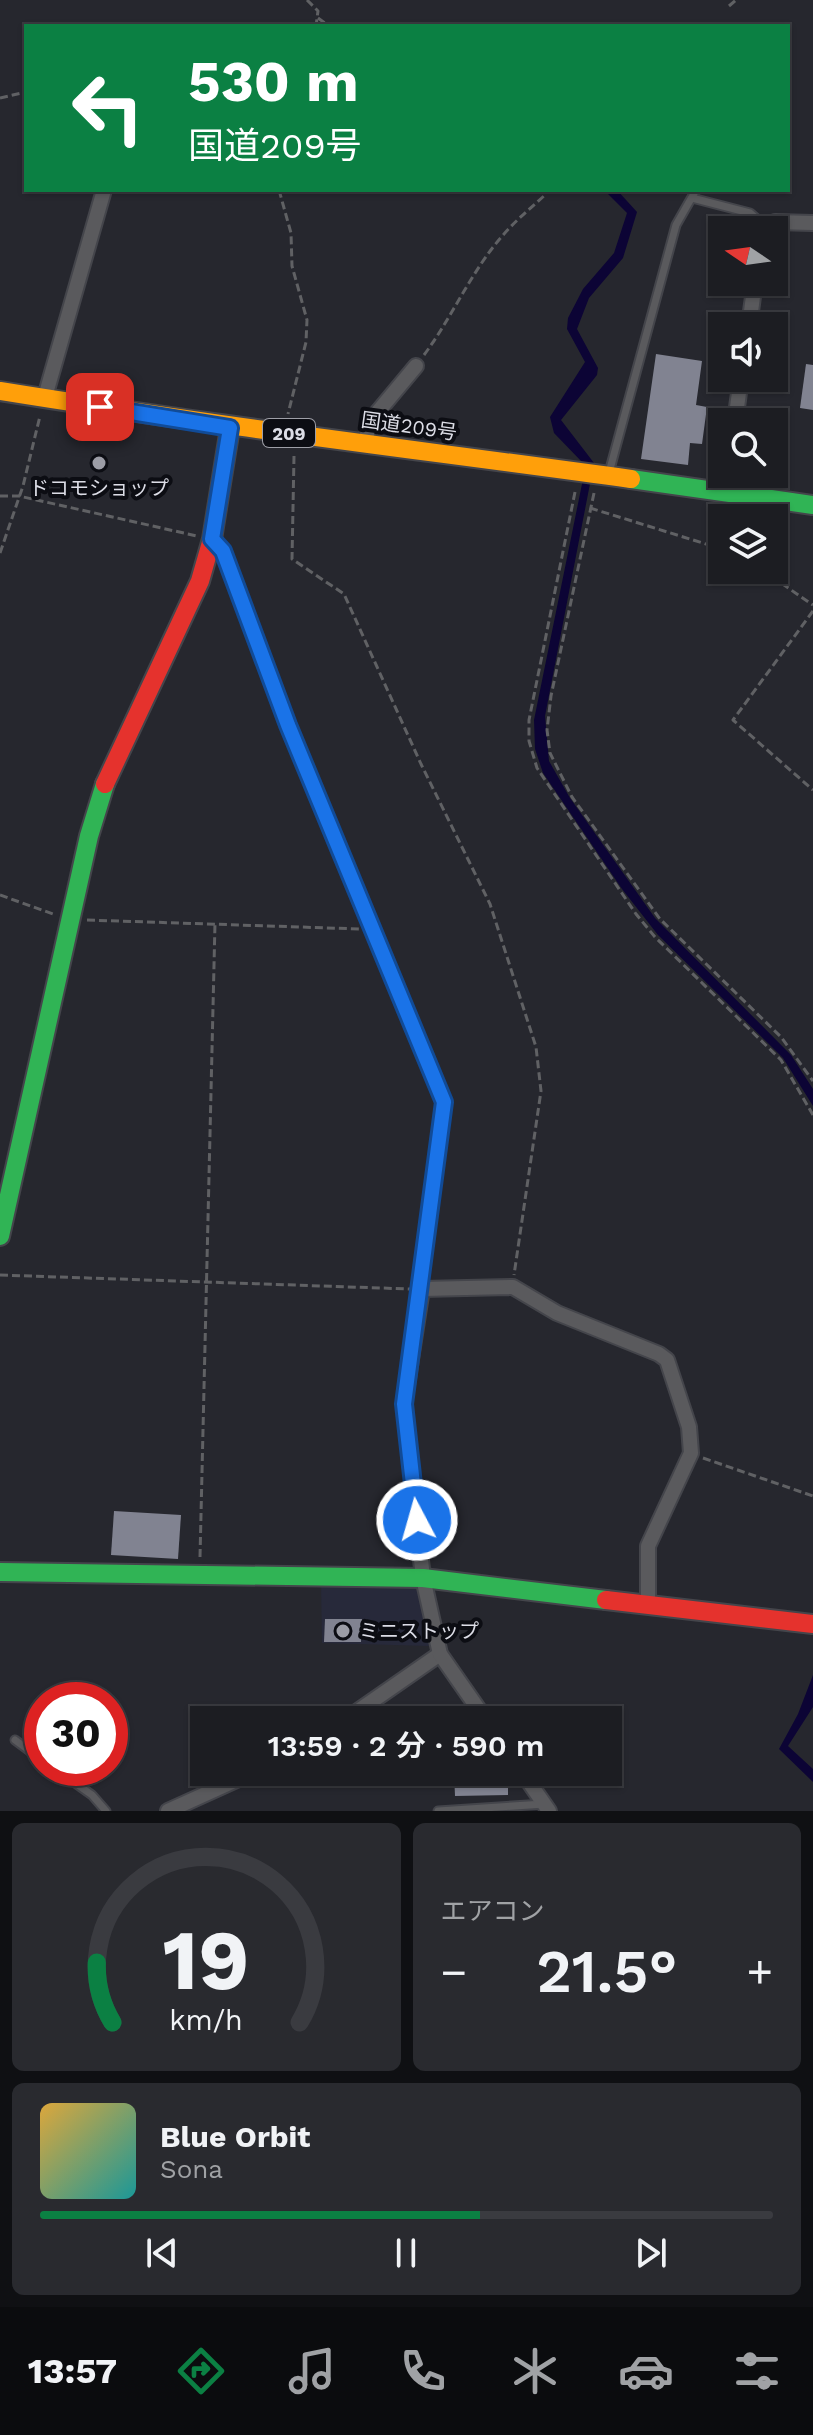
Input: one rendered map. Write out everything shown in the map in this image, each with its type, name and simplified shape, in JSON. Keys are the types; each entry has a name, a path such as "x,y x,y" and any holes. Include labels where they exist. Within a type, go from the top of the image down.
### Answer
{"main road":[{"name":"国道209号","path":"0,391 230,428 365,442 578,478 604,476 708,482"},
{"path":"0,1236 69,920 108,775 181,627 212,539 230,428"},
{"name":"国道209号","path":"745,488 813,505"},
{"path":"0,1572 199,1572 423,1578 813,1624"}],"street":[{"path":"45,397 103,192"},
{"path":"788,222 813,223"},
{"path":"365,442 371,420 416,366"},
{"path":"476,1706 440,1654 423,1578 404,1404 422,1289 513,1287 557,1313 667,1360 689,1427 691,1453 648,1546 648,1604"},
{"path":"365,1706 440,1654"},
{"path":"168,1811 223,1786"},
{"path":"531,1786 546,1808"}],"lane":[{"path":"604,476 676,225 694,194 754,216"},
{"path":"212,539 223,551 288,725 444,1102 422,1289"},
{"path":"15,1740 24,1747"},
{"path":"79,1786 106,1811"},
{"path":"438,1811 546,1808"}],"path":[{"path":"307,0 318,11 316,24"},
{"path":"729,6 736,0"},
{"path":"318,18 326,24"},
{"path":"0,98 24,92"},
{"path":"280,192 291,233 292,266 307,320 306,342 289,433 292,559 344,594 421,764 490,904 536,1047 541,1091 513,1287"},
{"path":"416,366 451,319 483,262 504,234 546,192"},
{"path":"0,553 19,496 45,397"},
{"path":"578,478 529,720 529,741 537,768 636,914 781,1060 813,1115"},
{"path":"0,496 19,496 212,539"},
{"path":"708,545 590,508 551,696 547,730 550,753 572,797 651,908 781,1037 813,1081"},
{"path":"782,584 813,605"},
{"path":"813,611 733,720 813,790"},
{"path":"0,895 69,920 372,929"},
{"path":"199,1572 215,923"},
{"path":"0,1275 422,1289"},
{"path":"691,1453 813,1496"}],"shaded area":[{"path":"606,192 619,192 637,212 623,258 589,298 577,329 598,368 597,375 561,420 594,463 545,716 549,761 570,798 655,918 791,1055 813,1089 813,1106 783,1058 658,935 622,889 543,773 535,749 534,720 582,484 582,462 554,433 550,417 585,362 567,329 568,318 583,289 614,253 627,213"},
{"path":"411,1582 418,1588 429,1646 322,1643 321,1583"},
{"path":"813,1675 813,1707 788,1746 813,1769 813,1782 779,1749 798,1714"}],"building":[{"path":"656,354 702,361 696,405 707,407 702,444 690,443 688,465 641,459"},
{"path":"806,364 813,365 813,410 800,408"},
{"path":"114,1511 181,1515 178,1559 111,1555"},
{"name":"ミニストップ","path":"325,1619 362,1619 361,1642 324,1642"},
{"path":"455,1786 508,1786 508,1795 455,1796"}],"traffic: fast":[{"path":"631,479 813,505"},
{"path":"0,1236 89,836 105,784"},
{"path":"0,1572 423,1578 606,1600"}],"traffic: slow":[{"path":"0,391 631,479"}],"traffic: jam":[{"path":"105,784 200,581 212,539 230,428"},
{"path":"606,1600 813,1624"}],"place":[{"name":"ドコモショップ","path":"99,463"},
{"name":"ミニストップ","path":"343,1631"}],"route":[{"path":"100,407 230,428 212,539 223,551 288,725 444,1102 422,1289 404,1404 417,1520"}]}
